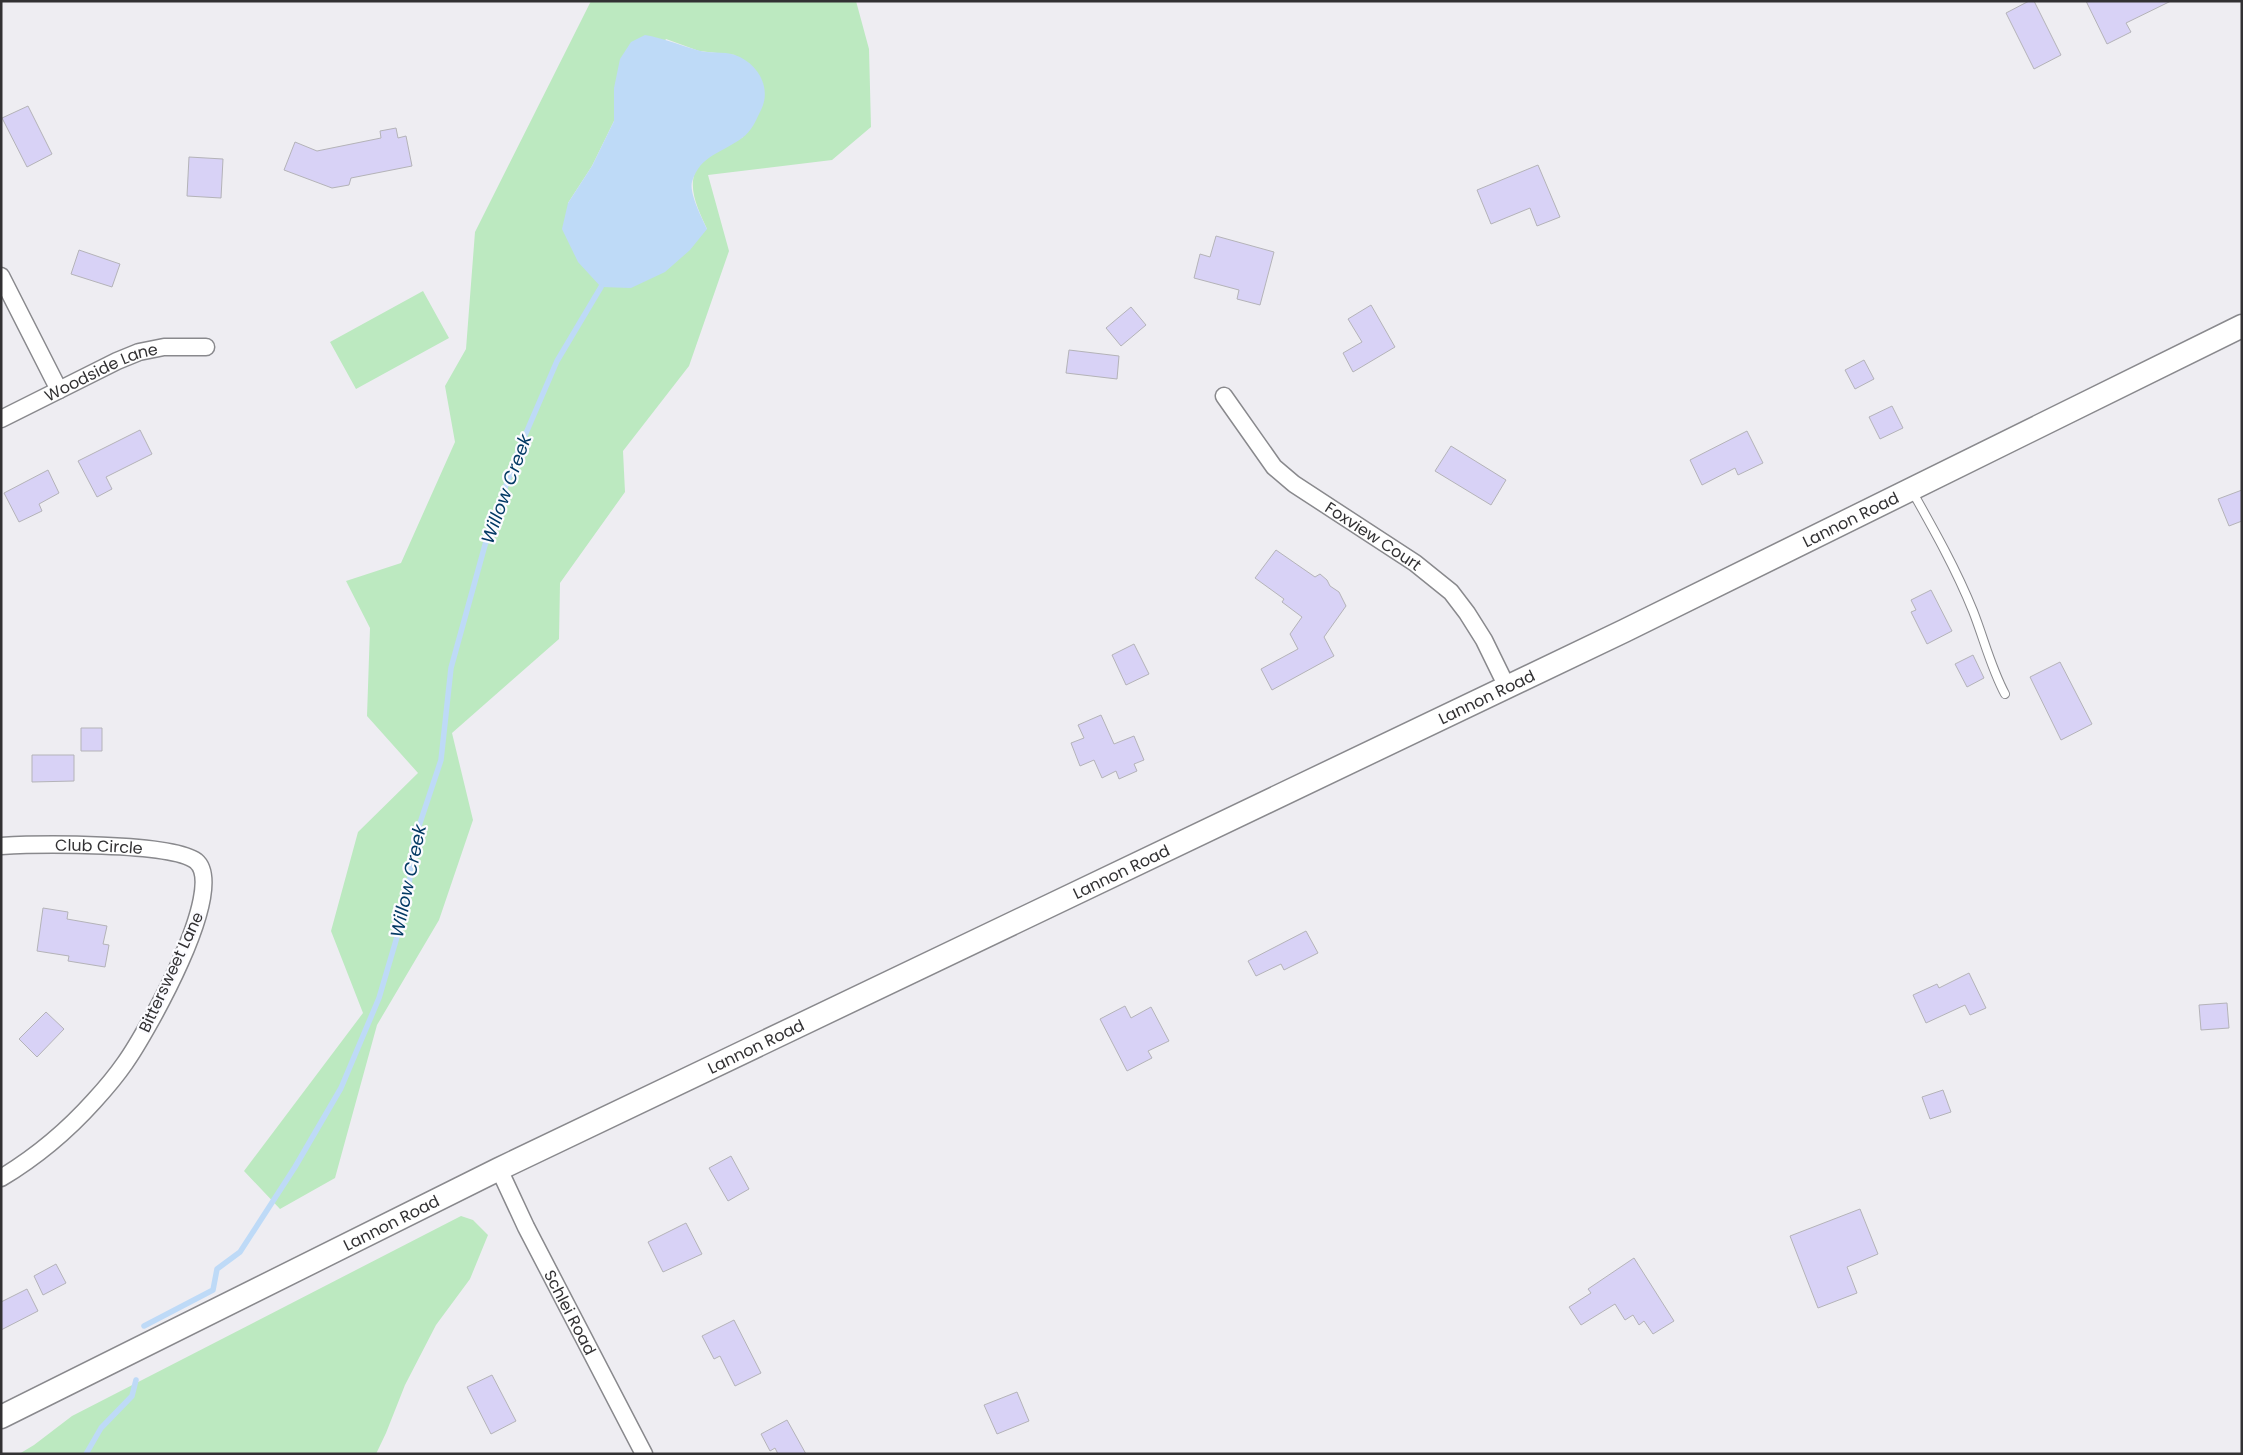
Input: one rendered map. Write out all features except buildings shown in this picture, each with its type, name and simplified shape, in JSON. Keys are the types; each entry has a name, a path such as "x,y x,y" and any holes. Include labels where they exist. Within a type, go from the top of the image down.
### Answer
{"main road":[{"name":"Lannon Road","path":"1,1417 499,1169 1507,687 2242,326"}],"street":[{"path":"1,276 59,390"},
{"name":"Woodside Lane","path":"1,418 139,352 164,347 206,347"},
{"name":"Foxview Court","path":"1224,396 1274,467 1294,484 1414,563 1451,592 1484,640 1507,687"},
{"name":"Club Circle","path":"1,846 96,845 161,851 194,860"},
{"name":"Bittersweet Lane","path":"1,1178 48,1146 94,1101 125,1064 154,1017 191,936 203,902 205,884 198,864 194,860"},
{"name":"Schlei Road","path":"499,1169 526,1226 644,1454"}],"lane":[{"path":"1911,489 1957,574 2005,694"}],"green space":[{"path":"591,1 856,1 869,49 871,127 832,160 708,175 729,251 689,366 623,451 625,492 560,583 559,639 452,733 473,820 439,920 377,1025 335,1178 280,1209 244,1171 363,1013 331,931 358,832 418,773 367,716 370,628 346,581 401,563 455,442 445,386 466,349 475,232","holes":["666,39 699,51 735,55 743,137 711,155 696,170 693,186 694,195 707,229 568,203 592,166 614,121"]},
{"path":"423,291 449,338 356,389 330,342"},
{"path":"461,1216 473,1220 488,1235 470,1279 436,1325 405,1385 376,1454 19,1454 72,1416"}],"water":[{"path":"645,35 702,51 735,55 743,59 761,77 765,93 764,102 748,132 742,138 706,160 696,173 692,182 692,192 696,206 707,229 690,250 665,272 631,288 601,287 578,262 562,229 568,203 592,166 614,121 614,88 620,59 631,42"}],"waterway":[{"name":"Willow Creek","path":"144,1326 213,1290 217,1269 240,1252 295,1167 341,1088 379,998 407,903 414,841 441,760 451,668 485,545 517,454 557,361 601,287"},
{"name":"Willow Creek","path":"86,1454 101,1428 132,1396 136,1380"}]}
